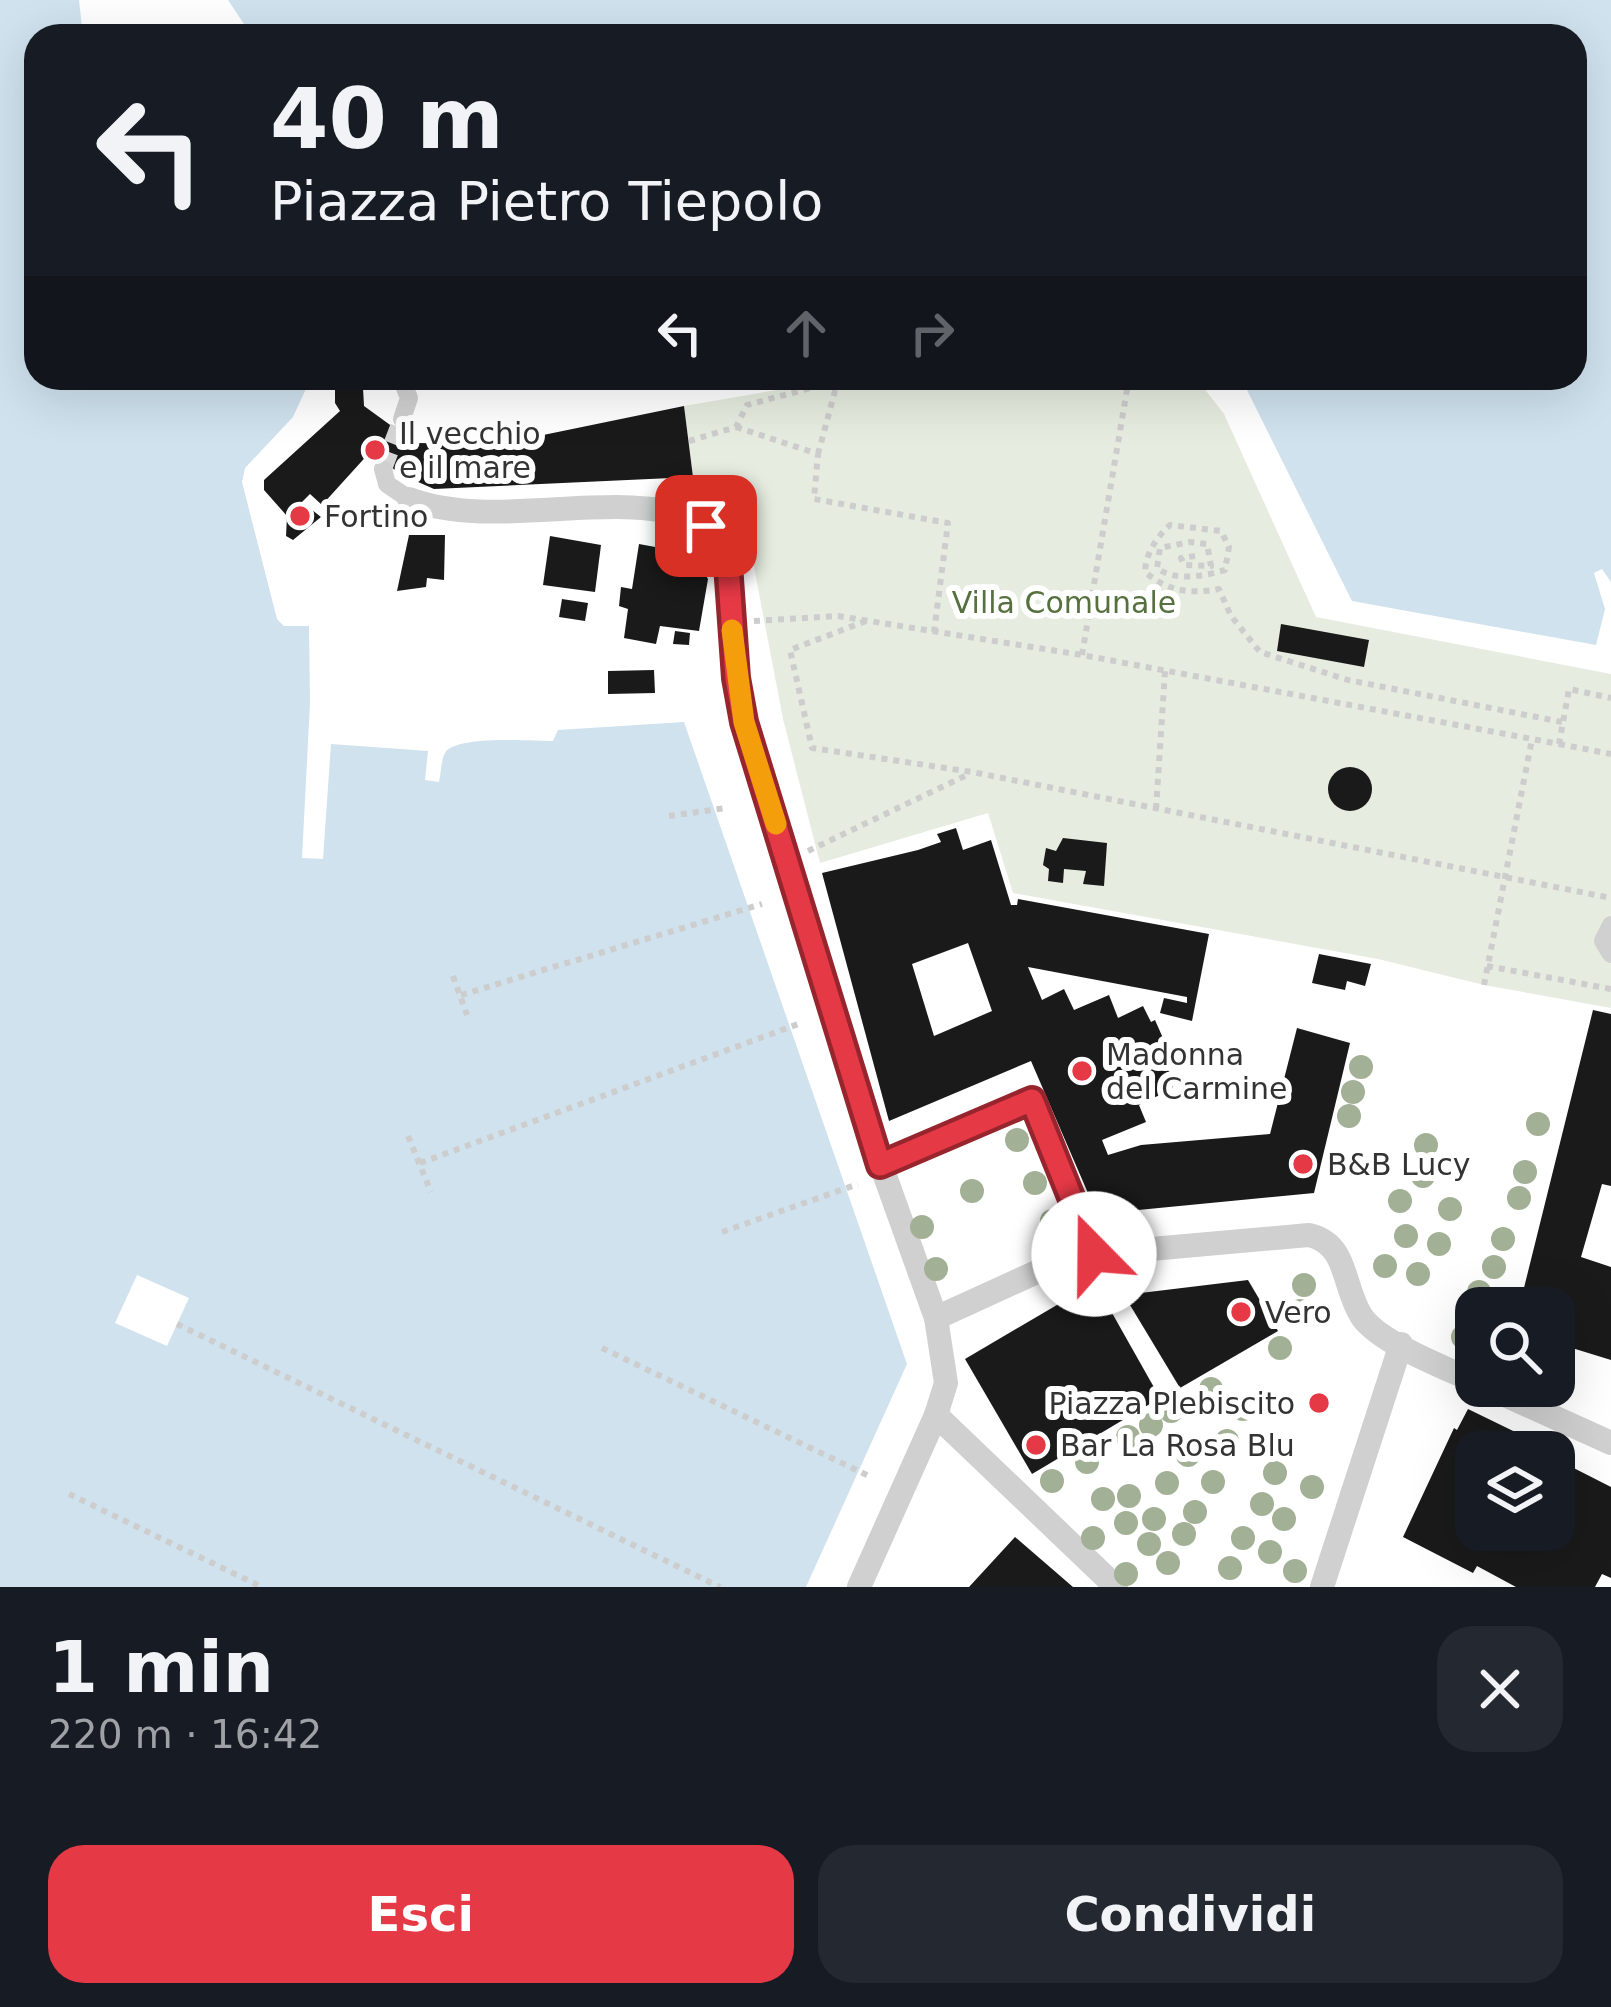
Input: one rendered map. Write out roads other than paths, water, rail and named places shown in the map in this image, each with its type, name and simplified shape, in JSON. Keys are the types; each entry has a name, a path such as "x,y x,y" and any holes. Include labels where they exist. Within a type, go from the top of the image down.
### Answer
{"street":[{"path":"402,419 409,398 405,390"},
{"path":"383,469 387,484 409,499 460,511 642,510 695,518 706,526 726,558 744,722 880,1165 936,1318 946,1383 937,1415 859,1587"},
{"path":"1611,926 1603,941 1611,954"},
{"path":"880,1165 1032,1100 1094,1254"},
{"path":"936,1318 1037,1271 1094,1254 1294,1235 1324,1239 1339,1258 1361,1316 1372,1328 1455,1372"},
{"path":"1322,1587 1401,1345"},
{"path":"1531,1407 1611,1443"},
{"path":"937,1415 1116,1587"}],"water":[{"path":"0,0 79,0 82,24 24,24 24,390 305,390 293,417 245,468 242,482 277,619 284,626 309,626 302,858 323,859 331,744 428,751 425,780 439,782 445,753 463,744 553,741 558,730 684,722 907,1364 806,1587 0,1587"},
{"path":"228,0 1611,0 1611,582 1602,569 1594,573 1605,609 1596,645 1352,601 1247,390 1587,390 1587,24 244,24"}],"tunnel":[{"path":"383,469 402,419"}],"place":[{"name":"Il vecchio e il mare","path":"375,450"},
{"name":"Fortino","path":"300,516"},
{"name":"Madonna del Carmine","path":"1082,1071"},
{"name":"B&B Lucy","path":"1303,1164"},
{"name":"Vero","path":"1241,1312"},
{"name":"Piazza Plebiscito","path":"1319,1403"},
{"name":"Bar La Rosa Blu","path":"1036,1445"}],"park label":[{"name":"Villa Comunale","path":"1064,602"}]}
